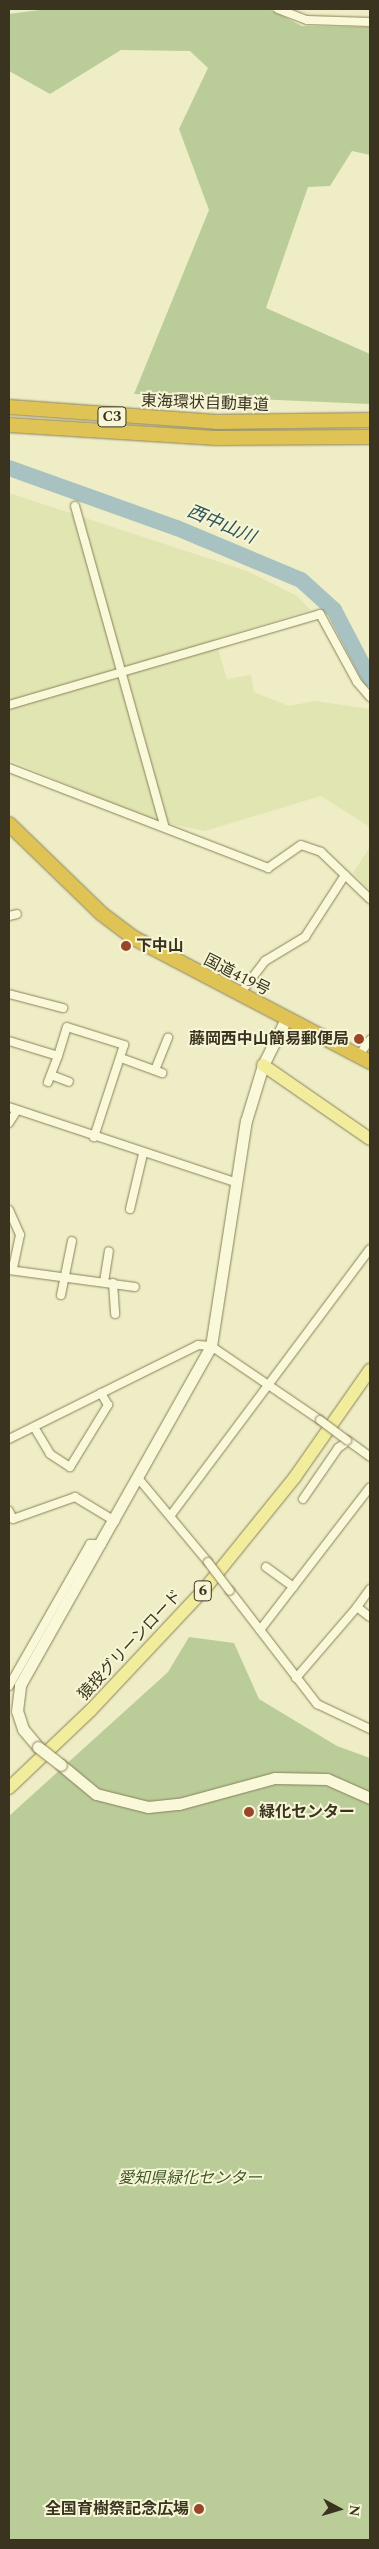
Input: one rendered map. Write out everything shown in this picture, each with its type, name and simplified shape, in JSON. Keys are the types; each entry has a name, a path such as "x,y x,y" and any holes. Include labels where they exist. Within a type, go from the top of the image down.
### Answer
{"highway":[{"name":"東海環状自動車道","path":"9,407 216,422 370,420"},
{"name":"東海環状自動車道","path":"9,425 216,438 370,437"},
{"name":"国道419号","path":"9,824 102,914 134,938 286,1020 364,1059"}],"main road":[{"path":"263,1065 370,1139"},
{"name":"猿投グリーンロード","path":"9,1788 91,1710 202,1592 289,1485 370,1370"}],"street":[{"path":"278,9 307,20 370,22"},
{"path":"75,506 164,825"},
{"path":"9,705 121,670 320,614 357,682 370,697"},
{"path":"9,768 151,824 164,825 268,868 301,845 321,852 370,899"},
{"path":"239,995 265,962 305,937 346,875"},
{"path":"9,994 63,1008"},
{"path":"286,1020 263,1065 234,1182 211,1346 115,1521 20,1685 17,1711 23,1729 38,1747 96,1794 148,1807 179,1804 275,1778 327,1779 370,1798"},
{"path":"69,1082 49,1079 67,1027 124,1045 94,1137"},
{"path":"121,1058 159,1071 168,1037"},
{"path":"9,1040 58,1056"},
{"path":"364,1059 370,1040"},
{"path":"9,1123 13,1108 143,1154 234,1182"},
{"path":"130,1209 143,1154"},
{"path":"9,1210 20,1235 11,1268 135,1287"},
{"path":"61,1295 72,1241"},
{"path":"171,1515 370,1249"},
{"path":"104,1282 109,1251"},
{"path":"113,1283 115,1314"},
{"path":"9,1439 193,1346 211,1346 320,1420 370,1457"},
{"path":"34,1427 50,1454 70,1467 108,1405 101,1393"},
{"path":"303,1499 338,1448 347,1440"},
{"path":"138,1478 171,1515 317,1704 370,1729"},
{"path":"260,1630 370,1487"},
{"path":"9,1511 13,1519 76,1497 115,1521"},
{"path":"9,1686 90,1544 102,1544"},
{"path":"266,1567 294,1586"},
{"path":"296,1678 357,1607 370,1589"},
{"path":"357,1607 370,1617"}],"green space":[{"path":"47,9 269,9 302,26 370,27 370,155 352,151 330,186 308,187 266,308 370,354 370,404 134,394 209,210 179,129 208,68 190,51 121,50 50,94 9,71 9,14"},
{"path":"9,493 247,571 297,596 311,610 215,639 227,679 251,675 254,692 289,706 315,701 370,709 370,827 321,796 205,831 151,820 9,760"},
{"path":"370,847 370,891 353,873"},
{"name":"愛知県緑化センター","path":"189,1637 234,1643 259,1699 337,1746 370,1758 370,2540 9,2540 9,1816 168,1672"}],"waterway":[{"name":"西中山川","path":"9,468 177,528 301,580 334,610 370,679"}],"place":[{"name":"下中山","path":"126,946"},
{"name":"藤岡西中山簡易郵便局","path":"359,1039"},
{"name":"緑化センター","path":"249,1812"},
{"name":"全国育樹祭記念広場","path":"199,2509"}]}
